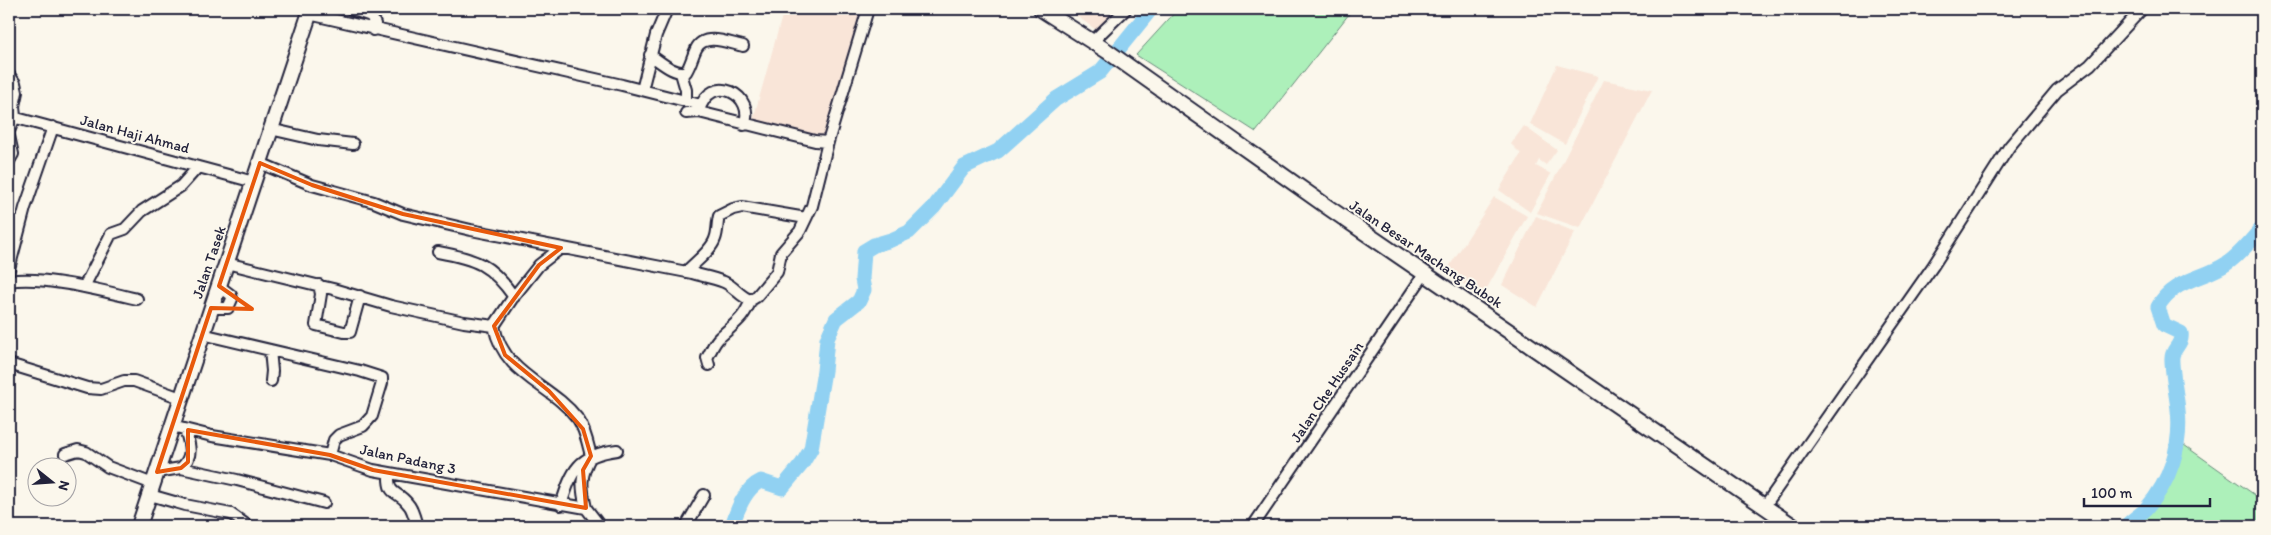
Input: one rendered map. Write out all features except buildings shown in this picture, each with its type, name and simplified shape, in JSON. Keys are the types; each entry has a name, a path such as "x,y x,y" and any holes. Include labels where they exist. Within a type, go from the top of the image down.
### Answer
{"main road":[{"name":"Jalan Besar Machang Bubok","path":"1041,9 1093,41 1424,273 1793,526"},
{"name":"Jalan Tasek","path":"139,526 153,483 178,428 181,398 310,11"}],"street":[{"path":"351,9 372,16 375,24 373,30"},
{"path":"642,90 650,55 667,9"},
{"path":"709,365 707,358 719,338 745,314 751,300 771,282 777,272 781,253 800,230 812,206 828,142 868,9"},
{"path":"1093,41 1126,9"},
{"path":"1764,507 1933,266 2009,147 2058,90 2090,65 2142,9"},
{"path":"310,11 373,30 686,101 745,124 815,141 828,142"},
{"path":"650,55 680,73 686,72 696,48 702,41 709,39 744,46"},
{"path":"680,73 686,90 686,101"},
{"path":"9,75 15,83 16,92 9,131"},
{"path":"686,112 700,108 713,90 720,89 733,93 744,103 747,110 745,124"},
{"name":"Jalan Haji Ahmad","path":"12,116 254,182"},
{"path":"9,269 21,222 53,127"},
{"path":"270,130 318,140 353,144"},
{"path":"9,136 13,154 9,162"},
{"path":"260,163 312,185 374,202 403,214 471,230 686,272 724,282 738,290 746,299 751,300"},
{"path":"84,287 111,234 125,229 142,211 181,186 198,167"},
{"path":"686,272 713,244 719,216 733,209 742,207 806,218"},
{"path":"9,220 21,222"},
{"path":"561,248 539,265 514,296 494,326 497,340 505,355 521,373 549,391 578,420 591,456 583,470 582,483 586,508 600,526"},
{"path":"438,252 475,260 491,269 514,296"},
{"path":"226,263 319,285 418,312 494,326"},
{"name":"Jalan Che Hussain","path":"1253,526 1424,273"},
{"path":"9,281 46,282 84,287 137,299"},
{"path":"319,285 321,294 316,325 330,330 350,332 360,296"},
{"path":"202,334 360,371 382,378 372,416 363,426 339,435 334,440 330,455"},
{"path":"270,350 272,372 270,381"},
{"path":"9,364 87,388 101,389 124,381 134,381 181,398"},
{"path":"153,483 181,468 188,462 191,453 178,428"},
{"name":"Jalan Padang 3","path":"178,428 212,436 330,455 373,470 388,473 586,508"},
{"path":"64,454 78,450 86,452 108,467 153,483 184,505 231,514 248,526"},
{"path":"561,505 572,474 579,464 591,456 617,450"},
{"path":"181,468 238,480 324,503"},
{"path":"388,473 388,483 392,492 408,504 417,526"},
{"path":"686,526 704,495"}],"highlighted area":[{"path":"260,163 312,185 403,214 561,248 539,265 494,326 505,355 549,391 583,429 591,456 583,470 586,508 373,470 330,455 188,430 188,462 181,468 157,472 211,308 252,309 219,286"}],"shaded area":[{"path":"784,9 864,9 828,132 821,137 753,120"},
{"path":"1067,9 1124,9 1099,32"},
{"path":"1557,65 1598,76 1565,144 1530,124"},
{"path":"1604,80 1652,90 1580,228 1537,213"},
{"path":"1524,126 1557,150 1546,165 1539,160 1536,166 1551,174 1530,212 1499,190 1521,154 1511,144"},
{"path":"1494,197 1527,216 1481,299 1447,270"},
{"path":"1536,216 1575,232 1537,307 1502,285"}],"green space":[{"path":"1178,9 1353,9 1256,132 1136,55"},
{"path":"2184,445 2262,500 2262,526 2136,526 2154,508 2166,490"}],"waterway":[{"path":"732,526 746,494 755,484 761,481 782,488 802,464 811,449 824,371 827,339 836,319 859,301 864,290 862,279 864,251 874,245 909,232 934,207 964,167 998,151 1056,99 1100,72 1151,9"},
{"path":"2126,526 2146,509 2162,487 2172,463 2178,437 2179,423 2172,357 2181,340 2181,333 2164,325 2158,307 2164,298 2179,285 2217,269 2231,260 2262,228"}]}
